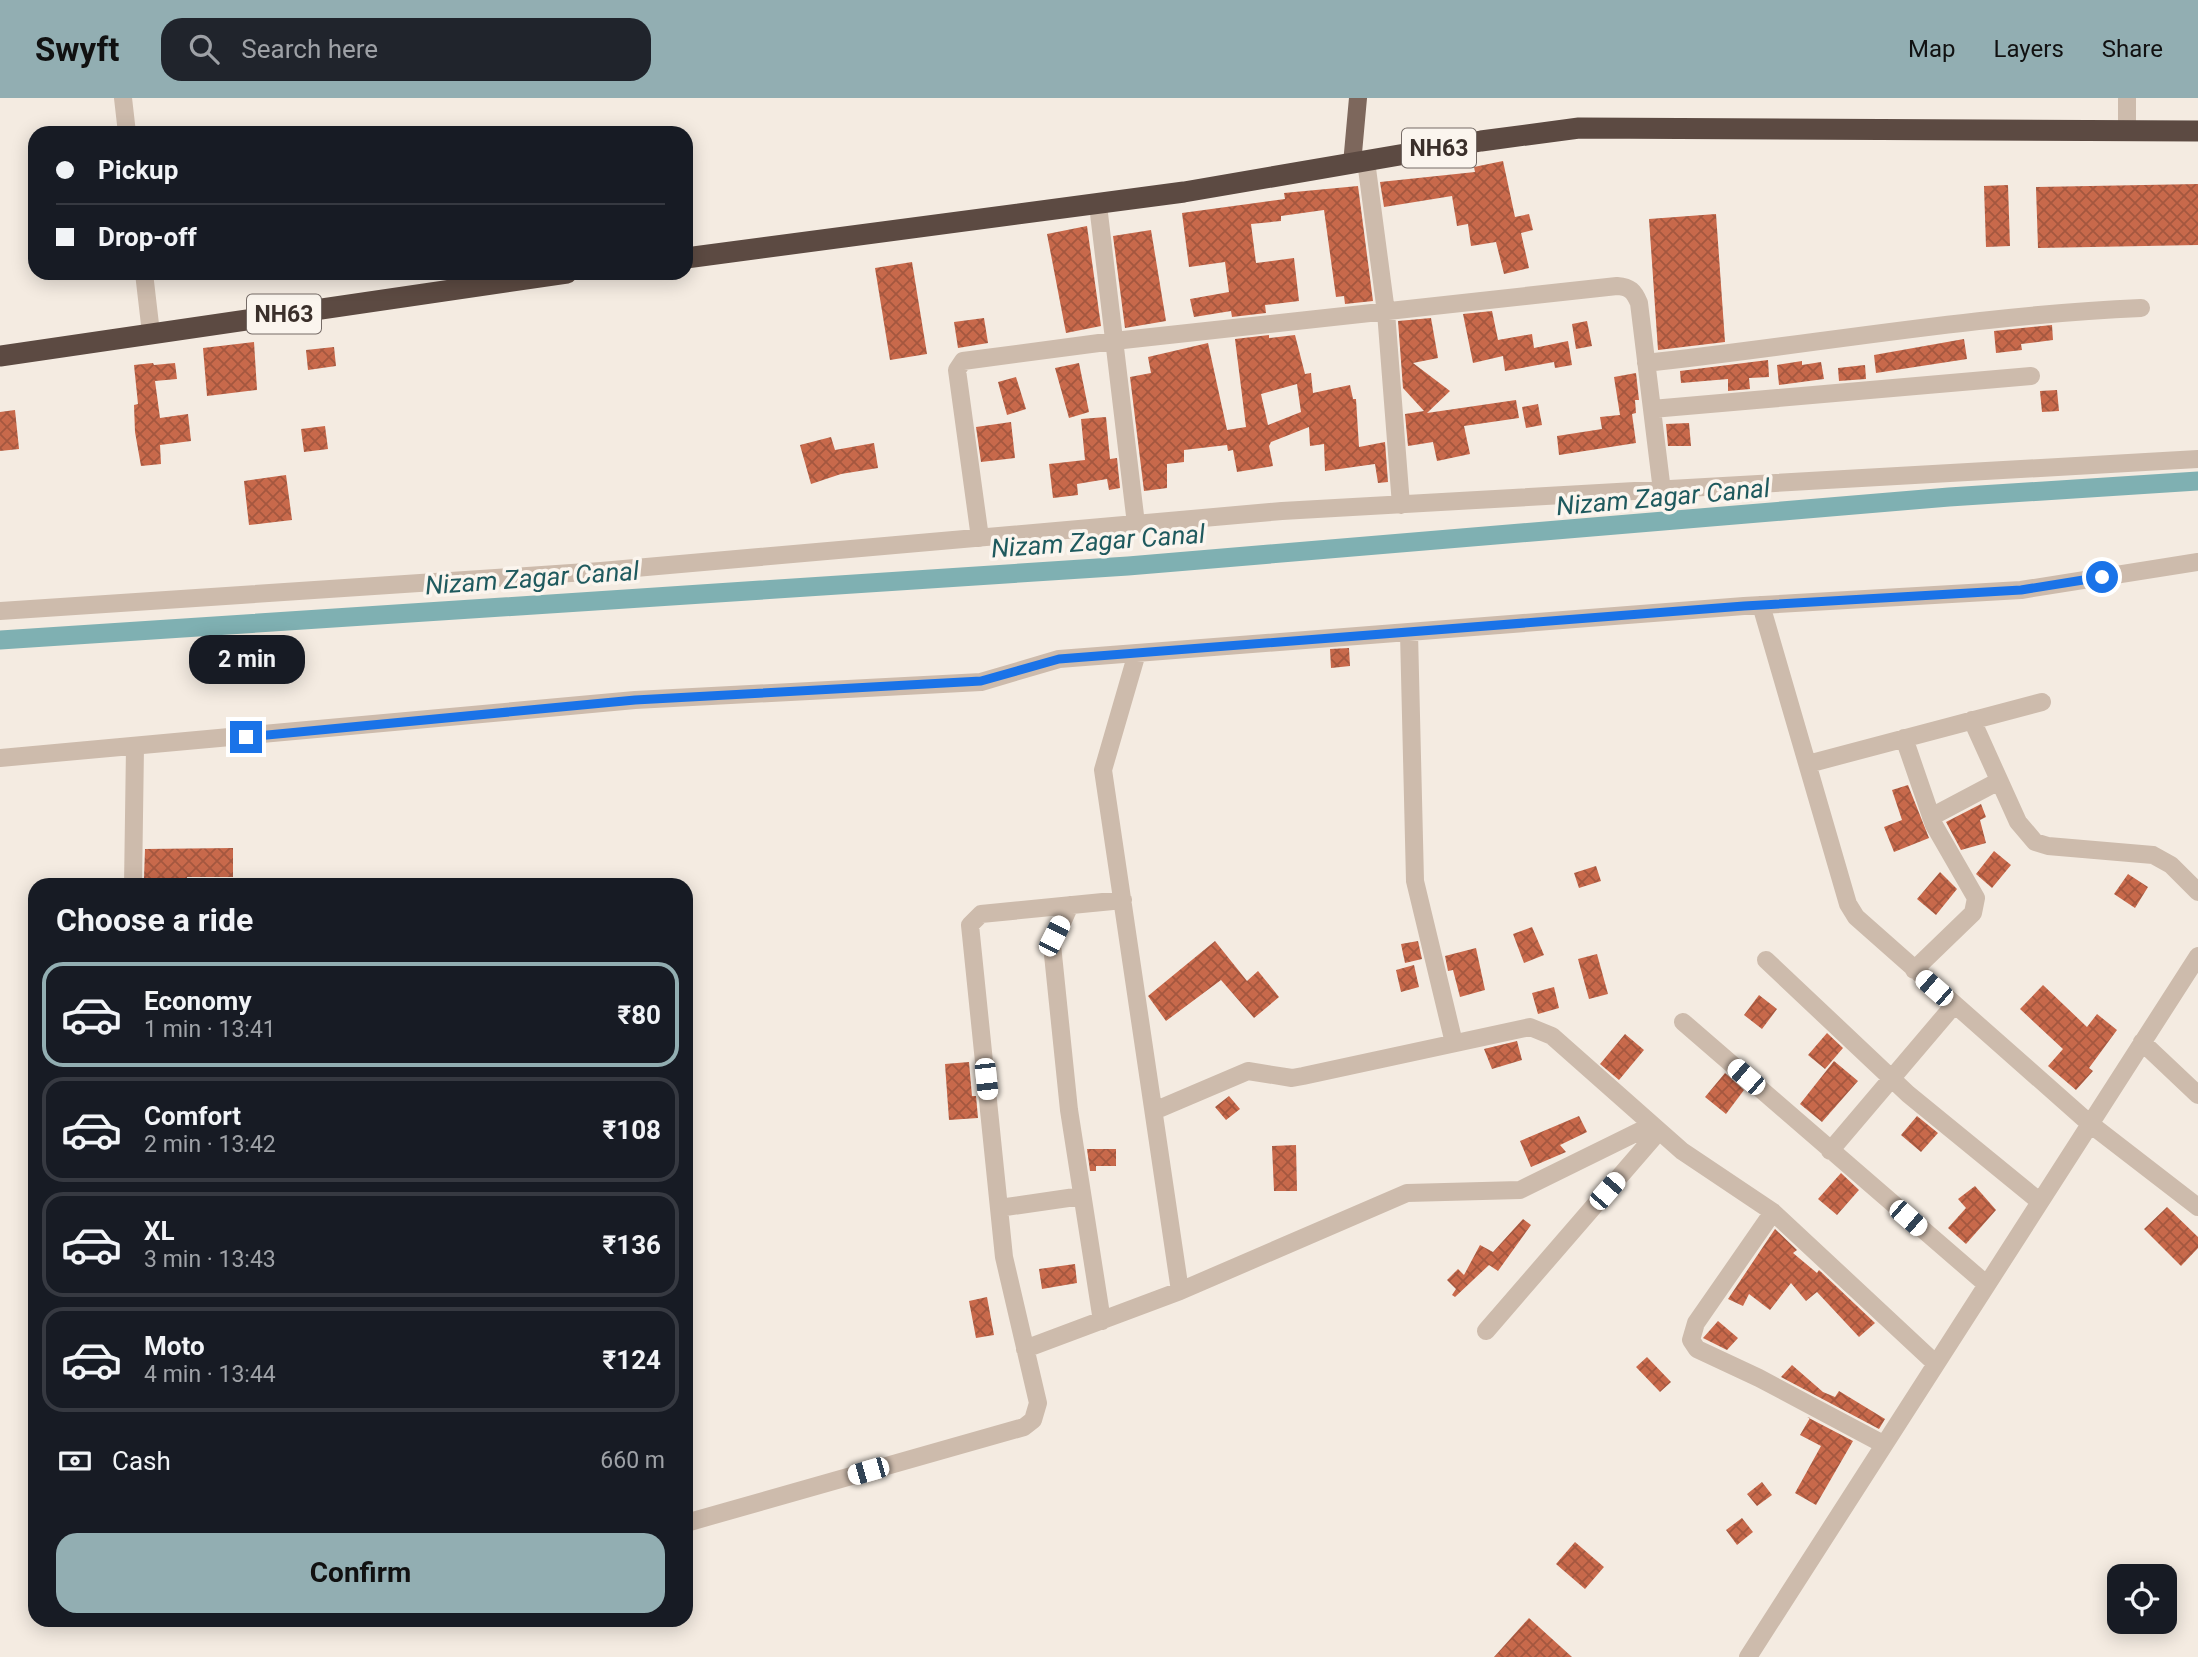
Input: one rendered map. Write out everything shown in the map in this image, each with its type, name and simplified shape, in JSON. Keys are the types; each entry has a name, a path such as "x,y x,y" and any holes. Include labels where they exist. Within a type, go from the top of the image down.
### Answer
{"highway":[{"name":"NH63","path":"693,257 1098,205 1579,128 2198,131"},
{"name":"NH63","path":"0,356 518,280"}],"main road":[{"path":"1358,98 1359,162"}],"street":[{"path":"123,98 126,126"},
{"path":"2127,98 2127,131"},
{"path":"1359,162 1386,312 1401,505"},
{"path":"1098,205 1136,524"},
{"path":"145,280 151,333"},
{"path":"980,538 959,365 969,359 1114,341 1627,287 1639,303 1662,491"},
{"path":"1646,363 1778,349 2041,312 2141,308"},
{"path":"1652,409 2031,376"},
{"path":"0,611 601,571 1136,524 1401,505 2198,459"},
{"path":"0,758 635,700 981,681 1049,661 1137,653 1761,605 2021,590 2198,562"},
{"path":"1761,605 1848,904 1866,928 2089,1123 2198,1207"},
{"path":"1409,633 1415,881 1454,1043"},
{"path":"1137,653 1103,770 1180,1292"},
{"path":"1808,764 2042,702"},
{"path":"1972,720 2018,822 2035,842 2048,846 2153,855 2171,865 2198,892"},
{"path":"1904,738 1931,817 1976,898 1977,906 1914,970"},
{"path":"133,878 135,747"},
{"path":"1931,817 1999,780"},
{"path":"693,1521 1024,1427 1033,1420 1038,1403 1004,1257 970,925 981,914 1123,900"},
{"path":"1070,905 1052,945 1069,1110 1102,1321"},
{"path":"1766,960 1891,1078 2039,1201"},
{"path":"1748,1657 2089,1123 2197,962"},
{"path":"1830,1152 1954,1005"},
{"path":"1683,1022 1830,1152 1986,1284"},
{"path":"1154,1111 1257,1070 1292,1078 1530,1027 1541,1030 1552,1036 1682,1151 1773,1212 1935,1363"},
{"path":"2142,1042 2198,1095"},
{"path":"1025,1349 1180,1292 1407,1193 1520,1191 1656,1128"},
{"path":"1486,1331 1656,1128"},
{"path":"999,1208 1082,1196"},
{"path":"1773,1212 1696,1323 1691,1340 1697,1349 1759,1378 1883,1444"}],"building":[{"path":"1503,161 1515,217 1529,214 1533,230 1521,233 1529,268 1504,274 1496,242 1471,246 1468,224 1457,226 1452,196 1384,207 1380,182 1475,172 1474,167"},
{"path":"2198,184 2198,245 2038,248 2036,187"},
{"path":"2008,185 2010,246 1986,247 1984,186"},
{"path":"1358,186 1373,301 1345,304 1344,296 1336,297 1324,210 1281,216 1281,221 1251,224 1256,263 1294,258 1299,301 1265,305 1266,313 1232,317 1231,311 1194,317 1190,299 1229,292 1225,262 1189,267 1182,213 1285,199 1284,193"},
{"path":"1716,214 1725,342 1658,350 1649,219"},
{"path":"1087,226 1101,326 1066,333 1047,234"},
{"path":"1151,230 1166,321 1125,328 1113,236"},
{"path":"912,262 927,354 890,360 875,268"},
{"path":"1492,311 1498,340 1532,334 1534,348 1568,341 1572,365 1555,368 1554,362 1505,371 1503,356 1473,363 1463,314"},
{"path":"984,318 988,343 958,348 954,322"},
{"path":"1431,318 1438,358 1413,363 1450,391 1427,413 1516,400 1519,418 1464,426 1470,454 1437,461 1433,442 1408,446 1405,414 1424,411 1403,388 1398,321"},
{"path":"1587,321 1592,346 1576,349 1572,324"},
{"path":"2052,325 2053,340 2021,344 2022,350 1996,353 1994,331"},
{"path":"1295,335 1305,374 1311,373 1313,393 1350,385 1353,399 1356,399 1359,447 1385,442 1388,482 1378,483 1375,464 1325,471 1324,444 1310,446 1309,427 1271,442 1269,446 1273,466 1237,472 1233,450 1228,451 1227,445 1184,450 1184,462 1167,464 1167,488 1144,491 1130,377 1151,373 1148,357 1208,343 1227,430 1246,427 1235,339","holes":["1297,384 1301,412 1268,425 1261,394"]},
{"path":"1964,339 1967,359 1876,373 1874,355"},
{"path":"254,342 257,390 207,396 203,348"},
{"path":"334,347 336,366 308,370 306,350"},
{"path":"1768,360 1769,377 1749,378 1750,389 1728,391 1728,379 1681,383 1680,371"},
{"path":"1802,361 1802,365 1821,362 1824,379 1779,385 1777,365"},
{"path":"175,363 177,379 155,381 160,418 188,414 191,441 160,445 161,464 141,466 135,432 134,405 138,404 134,365"},
{"path":"1079,363 1089,412 1069,418 1055,368"},
{"path":"1865,365 1866,379 1839,381 1838,368"},
{"path":"1636,373 1639,400 1635,400 1636,413 1632,414 1636,443 1559,455 1557,436 1602,429 1600,417 1620,415 1614,377"},
{"path":"1016,377 1026,409 1007,415 998,382"},
{"path":"2057,390 2059,411 2042,412 2040,391"},
{"path":"1538,404 1542,425 1526,428 1522,407"},
{"path":"15,410 19,449 0,451 0,412"},
{"path":"1106,417 1110,459 1117,458 1120,488 1109,490 1107,479 1077,484 1078,495 1053,498 1049,464 1085,460 1081,419"},
{"path":"1011,422 1015,458 981,462 976,427"},
{"path":"1689,423 1691,446 1668,446 1666,424"},
{"path":"325,426 328,449 304,452 301,429"},
{"path":"831,437 835,450 874,443 878,468 841,474 811,484 800,445"},
{"path":"286,475 292,520 249,525 244,481"},
{"path":"1349,648 1350,666 1331,668 1330,649"},
{"path":"1908,785 1929,838 1894,852 1884,827 1902,820 1892,790"},
{"path":"1981,804 1986,817 1980,820 1986,843 1961,850 1946,822"},
{"path":"233,848 233,877 144,878 145,849"},
{"path":"1994,851 2011,865 1992,888 1976,874"},
{"path":"1596,866 1601,881 1579,888 1574,873"},
{"path":"1940,872 1957,889 1936,915 1917,899"},
{"path":"2128,874 2148,887 2135,908 2114,894"},
{"path":"1532,927 1544,955 1524,963 1513,934"},
{"path":"1215,941 1247,981 1258,971 1279,997 1254,1018 1221,980 1166,1021 1148,996"},
{"path":"1418,941 1422,959 1405,963 1401,944"},
{"path":"1476,948 1485,990 1460,997 1453,970 1448,971 1445,956"},
{"path":"1597,954 1608,994 1589,999 1578,959"},
{"path":"1414,965 1419,987 1401,992 1396,970"},
{"path":"2043,985 2087,1027 2097,1014 2117,1030 2089,1068 2093,1071 2076,1090 2048,1066 2063,1049 2020,1009"},
{"path":"1554,987 1559,1008 1538,1014 1532,993"},
{"path":"1759,995 1777,1009 1762,1029 1744,1015"},
{"path":"1827,1033 1843,1048 1825,1069 1808,1055"},
{"path":"1625,1034 1644,1050 1619,1080 1600,1064"},
{"path":"1517,1041 1522,1060 1492,1069 1484,1049"},
{"path":"1834,1061 1858,1081 1822,1122 1800,1104"},
{"path":"969,1062 972,1096 976,1096 978,1118 949,1120 945,1064"},
{"path":"1725,1073 1744,1090 1726,1114 1705,1097"},
{"path":"1229,1096 1240,1109 1226,1120 1215,1107"},
{"path":"1579,1116 1587,1132 1560,1145 1566,1152 1531,1167 1520,1141"},
{"path":"1917,1116 1938,1133 1921,1152 1901,1135"},
{"path":"1296,1145 1297,1191 1274,1191 1272,1146"},
{"path":"1087,1149 1116,1149 1116,1166 1096,1166 1096,1171 1090,1171"},
{"path":"1841,1173 1859,1190 1837,1215 1818,1199"},
{"path":"1975,1186 1996,1210 1966,1244 1948,1228 1966,1208 1958,1199"},
{"path":"2167,1207 2198,1237 2198,1248 2181,1266 2144,1229"},
{"path":"1523,1219 1531,1225 1498,1271 1489,1265 1455,1297 1452,1295 1456,1289 1447,1280 1458,1269 1464,1275 1480,1245 1493,1252"},
{"path":"1775,1229 1797,1250 1793,1253 1817,1273 1819,1270 1875,1323 1859,1337 1817,1292 1806,1301 1791,1283 1770,1310 1749,1294 1743,1306 1728,1299"},
{"path":"1075,1264 1077,1283 1042,1289 1039,1269"},
{"path":"987,1297 994,1335 976,1338 969,1301"},
{"path":"1718,1321 1738,1338 1727,1350 1703,1338"},
{"path":"1647,1357 1671,1382 1660,1392 1636,1367"},
{"path":"1792,1365 1823,1392 1835,1397 1839,1391 1885,1419 1879,1429 1781,1377"},
{"path":"1810,1418 1853,1441 1816,1505 1795,1493 1821,1446 1800,1435"},
{"path":"1762,1482 1772,1495 1757,1506 1747,1494"},
{"path":"1742,1518 1753,1532 1737,1545 1726,1530"},
{"path":"1575,1542 1604,1567 1585,1589 1556,1564"},
{"path":"1529,1618 1572,1657 1494,1657"}],"waterway":[{"name":"Nizam Zagar Canal","path":"0,640 1128,566 1949,497 2198,481"}],"route":[{"path":"246,737 635,700 989,681 1059,659 1744,606 2021,590 2102,577"}]}
